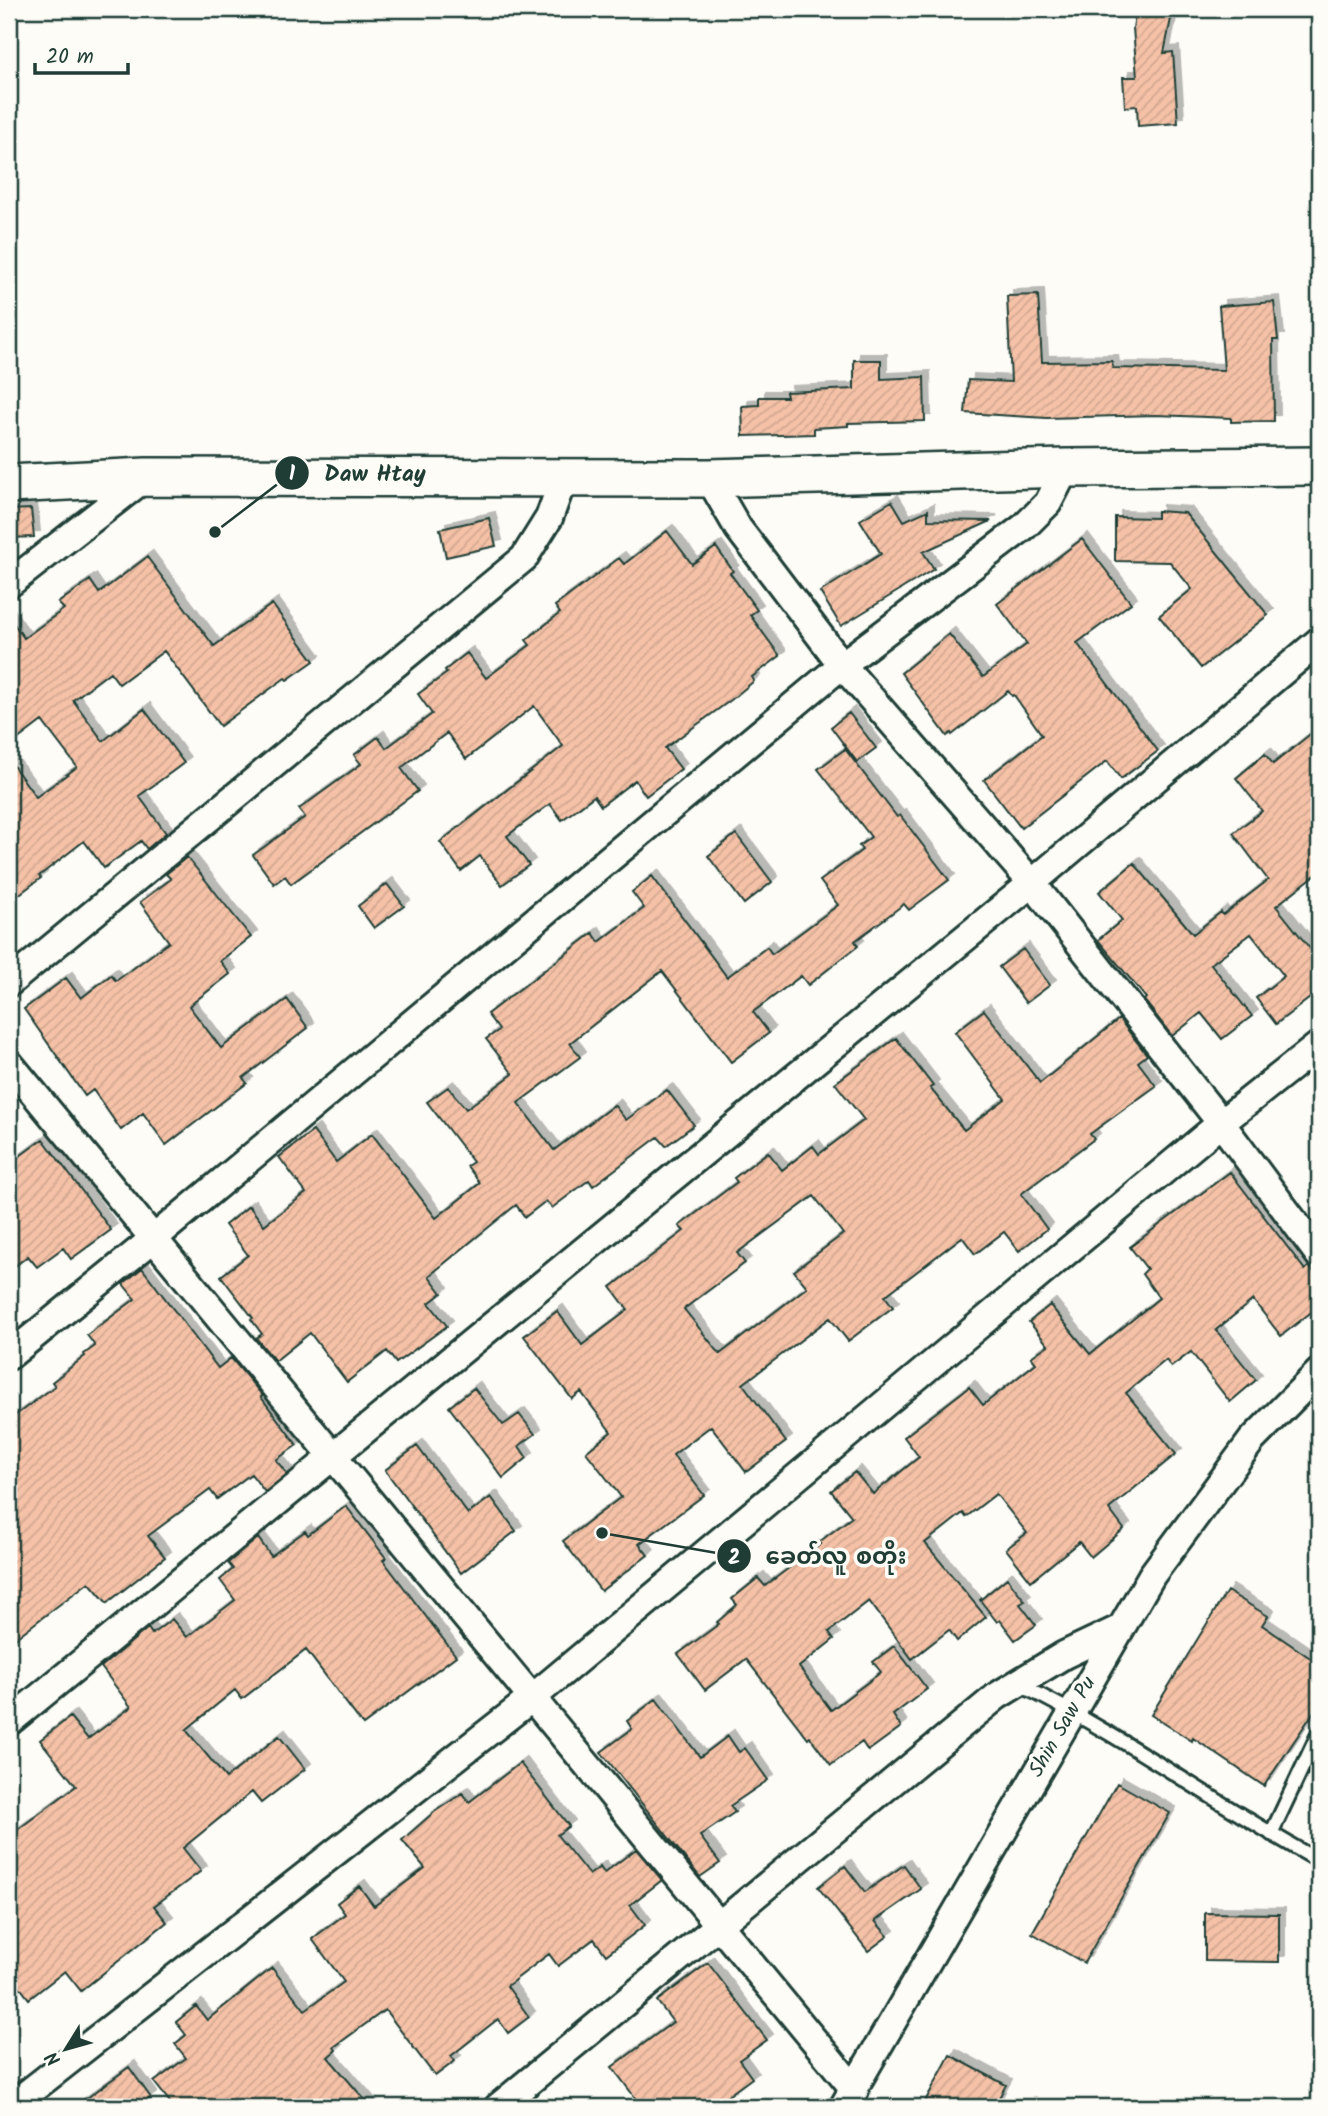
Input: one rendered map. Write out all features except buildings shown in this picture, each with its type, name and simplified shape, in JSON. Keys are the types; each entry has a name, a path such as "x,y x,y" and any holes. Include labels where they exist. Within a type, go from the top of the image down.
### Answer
{"main road":[{"path":"9,484 146,477 709,478 1066,468 1318,468"}],"street":[{"path":"9,1356 842,664 1025,526 1048,503 1066,468"},
{"path":"9,584 146,477"},
{"path":"9,983 524,558 549,519 564,477"},
{"path":"709,478 738,528 842,664 1032,883 1221,1123 1319,1255"},
{"path":"9,1723 332,1455 1032,883 1319,641"},
{"path":"10,2107 531,1698 1221,1123 1319,1045"},
{"path":"9,1063 719,1925 849,2098"},
{"name":"Shin Saw Pu","path":"849,2098 1152,1575 1252,1440 1319,1372"},
{"path":"498,2107 997,1696 1064,1655 1121,1628"}],"lane":[{"path":"1017,1684 1072,1711 1270,1834 1319,1861"},
{"path":"1270,1834 1319,1732"}],"place":[{"name":"Daw Htay","path":"215,532"},
{"name":"ခေတ်လူ စတိုး","path":"602,1533"}]}
